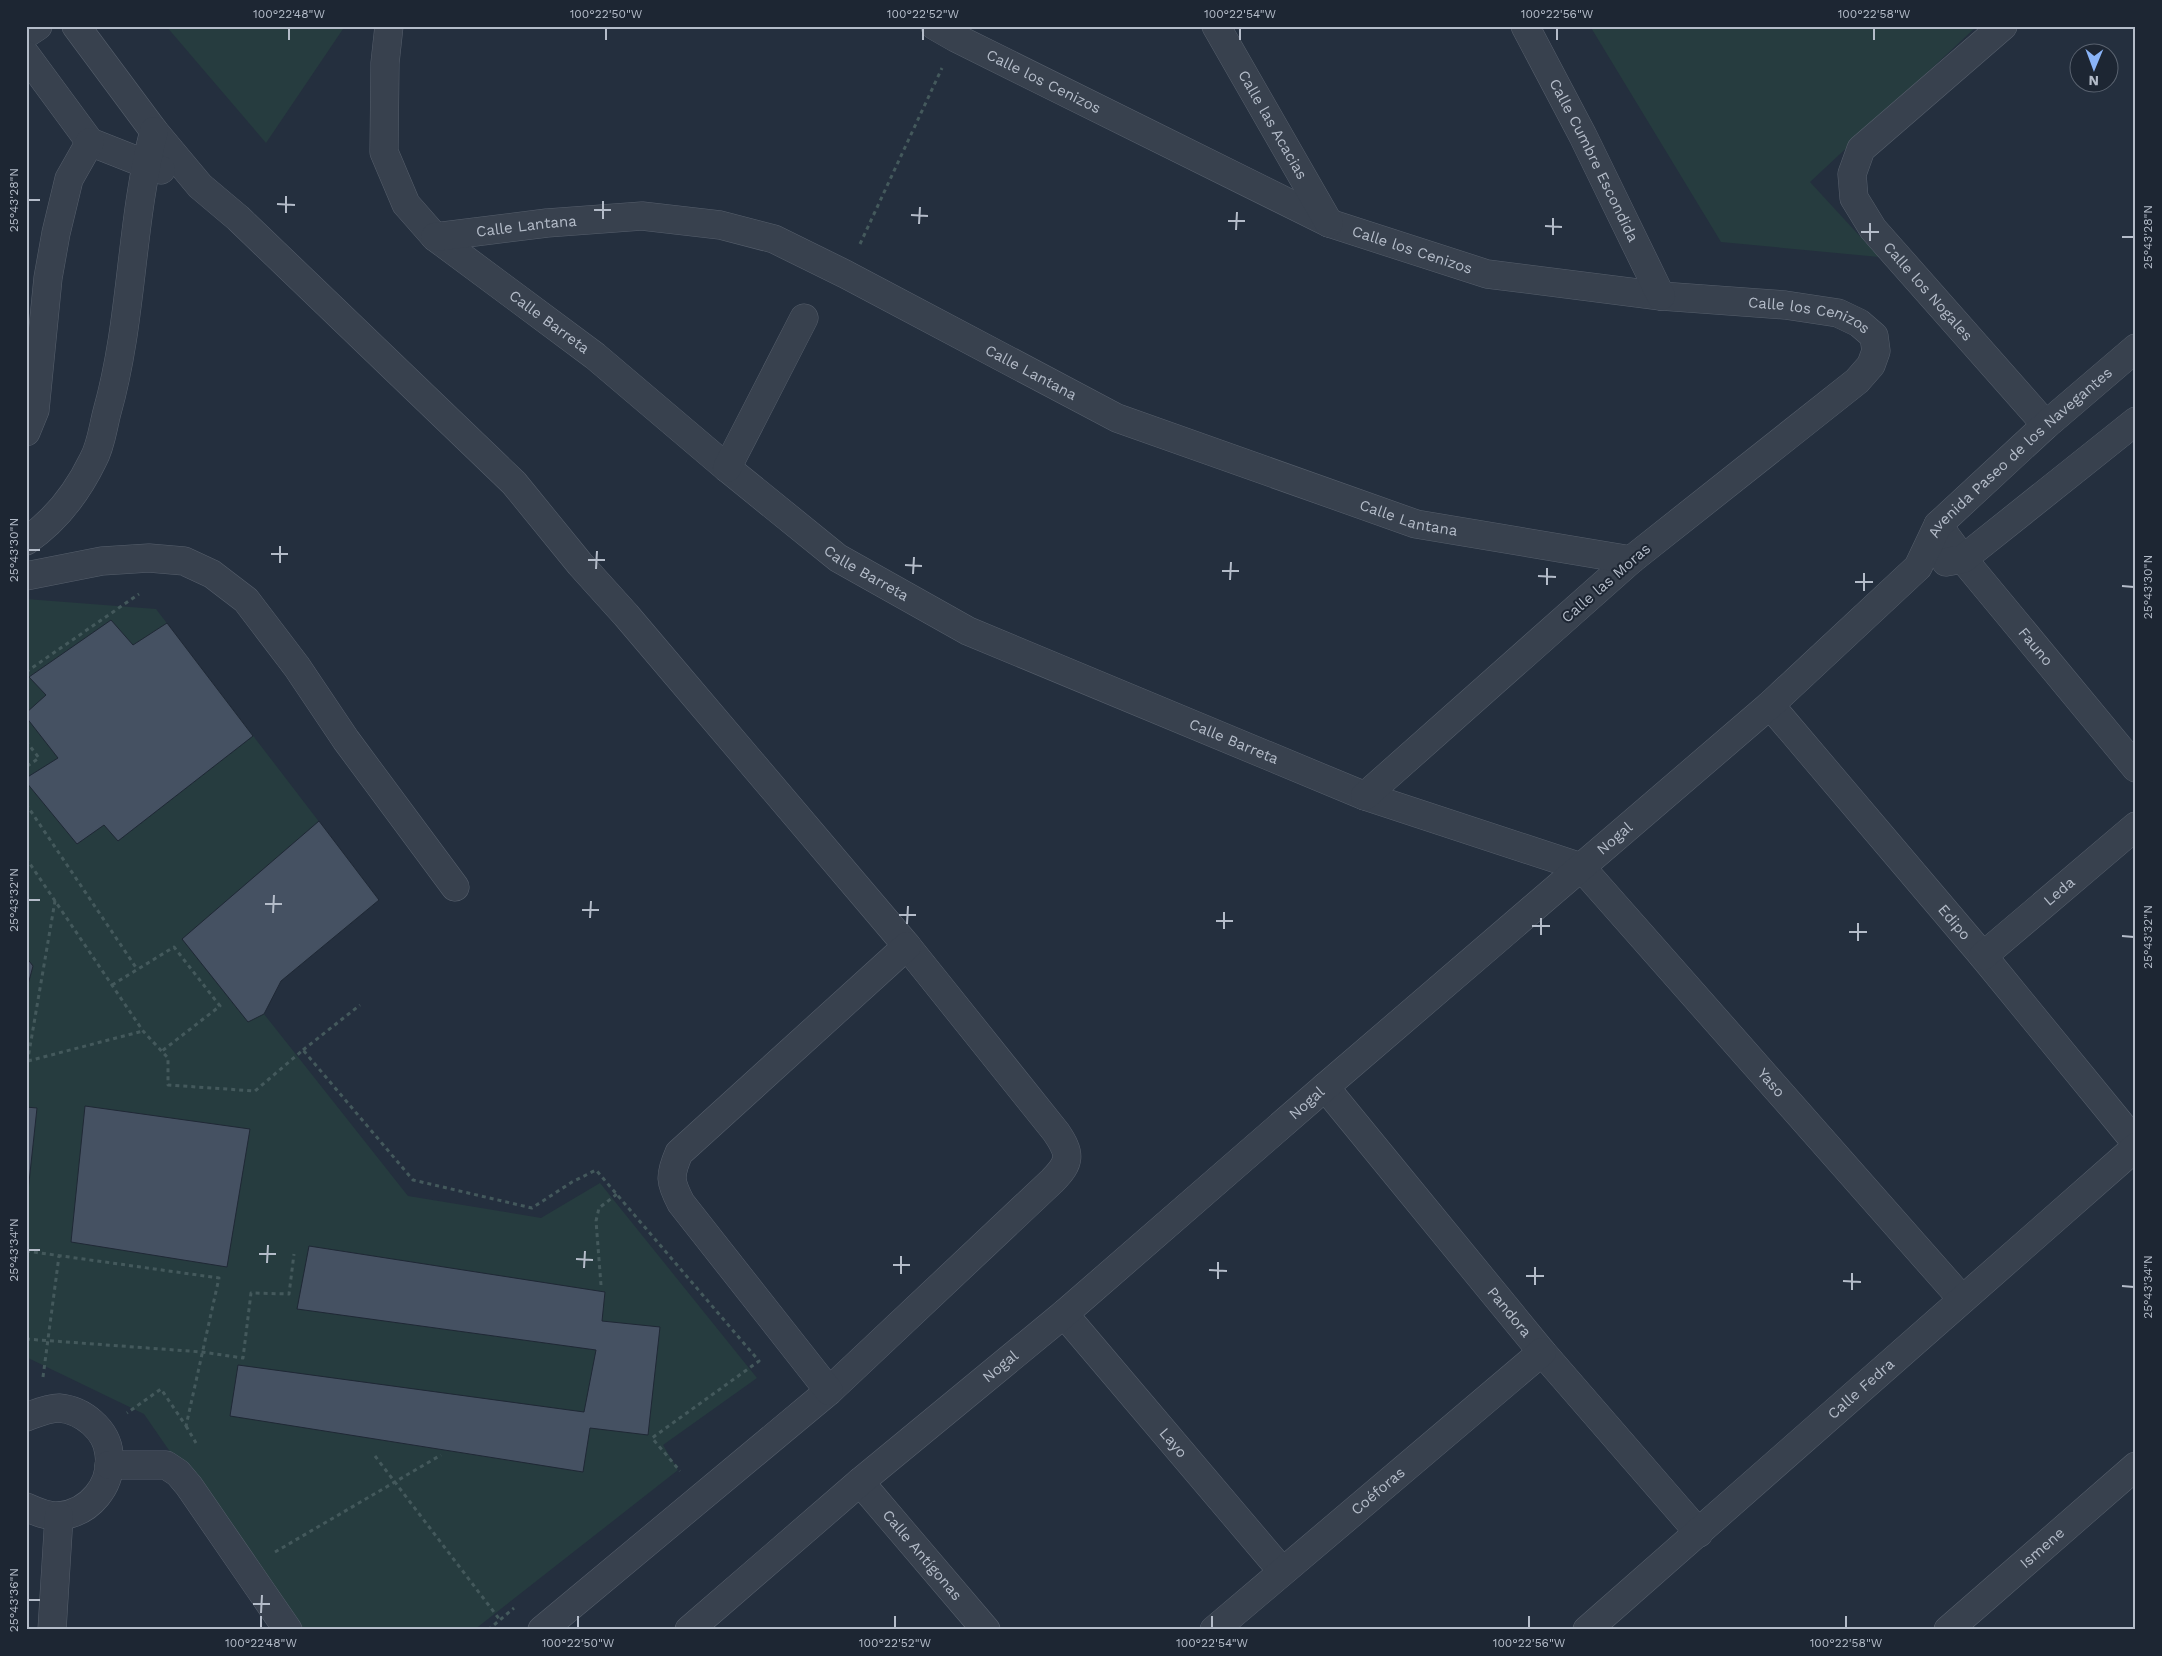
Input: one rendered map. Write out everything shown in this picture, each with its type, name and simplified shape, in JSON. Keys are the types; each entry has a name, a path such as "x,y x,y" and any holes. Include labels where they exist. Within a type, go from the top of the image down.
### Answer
{"street":[{"path":"26,34 38,26"},
{"path":"76,26 154,131 200,186 238,218 514,483 580,564 626,614 907,946 1056,1132 1064,1144 1068,1156 1065,1168 1052,1181 829,1391 542,1630"},
{"name":"Calle Barreta","path":"389,26 385,63 384,152 406,204 435,237 595,356 727,468 838,558 968,631 1365,796 1581,867"},
{"name":"Calle las Acacias","path":"1216,26 1329,223"},
{"name":"Calle Cumbre Escondida","path":"1525,26 1583,136 1661,296"},
{"name":"Calle los Nogales","path":"2003,26 1861,149 1852,174 1854,198 1873,229 1912,276 2046,425"},
{"name":"Calle los Cenizos","path":"945,32 1329,223 1487,274 1661,296 1785,305 1838,313 1859,323 1874,336 1876,351 1871,365 1857,381"},
{"path":"26,55 90,142 200,186"},
{"path":"26,541 66,505 94,458 114,387 128,302 145,164 154,131"},
{"path":"26,432 35,410 48,278 56,233 70,179 90,142"},
{"name":"Calle Lantana","path":"435,237 547,223 642,216 720,225 774,239 846,274 1117,418 1416,524 1631,560"},
{"path":"727,468 804,318"},
{"name":"Avenida Paseo de los Navegantes","path":"1918,567 1938,525 2046,425 2136,348"},
{"name":"Calle las Moras","path":"1365,796 1631,560 1857,381"},
{"path":"1918,567 1963,558 2136,421"},
{"name":"Fauno","path":"1938,525 2136,768"},
{"path":"26,576 102,561 149,558 184,561 212,574 246,600 297,667 346,740 455,887"},
{"name":"Nogal","path":"689,1630 860,1482 1064,1314 1325,1086 1770,705 1918,567"},
{"name":"Edipo","path":"1770,705 1983,956 2136,1143"},
{"name":"Leda","path":"1983,956 2136,826"},
{"name":"Yaso","path":"1581,867 1962,1299"},
{"path":"829,1391 682,1203 673,1187 671,1172 679,1153 907,946"},
{"name":"Pandora","path":"1325,1086 1542,1352 1699,1533"},
{"name":"Calle Fedra","path":"1587,1630 2136,1147"},
{"name":"Layo","path":"1064,1314 1282,1571"},
{"name":"Coéforas","path":"1214,1630 1542,1352"},
{"path":"26,1417 41,1410 59,1408 77,1412 92,1423 104,1437 109,1454 108,1472 102,1490 91,1503 76,1512 59,1516 41,1514 26,1507"},
{"path":"109,1465 166,1465 178,1473 189,1486 288,1630"},
{"name":"Ismene","path":"1948,1630 2136,1466"},
{"name":"Calle Antígonas","path":"860,1482 986,1630"},
{"path":"52,1630 59,1516"}],"path":[{"path":"846,274 945,32"},
{"path":"26,672 142,592"},
{"path":"26,741 39,758 26,767"},
{"path":"26,804 137,969"},
{"path":"26,858 143,1031 168,1058 168,1085 255,1091 303,1050 360,1006"},
{"path":"26,1070 55,901"},
{"path":"112,985 174,947 220,1006 162,1051"},
{"path":"28,1061 143,1031"},
{"path":"303,1050 413,1180 532,1208 572,1182 596,1170 759,1361 652,1438 682,1473"},
{"path":"601,1285 596,1221 599,1208 617,1194"},
{"path":"26,1252 219,1278 186,1426 161,1389 121,1416"},
{"path":"26,1339 202,1352 243,1358 251,1293 288,1294 294,1254"},
{"path":"43,1383 59,1256"},
{"path":"247,1569 442,1455"},
{"path":"375,1456 500,1620"},
{"path":"488,1630 515,1608"}],"green space":[{"path":"166,26 345,26 266,143"},
{"path":"1590,26 1977,26 1810,182 1879,257 1721,242"},
{"path":"26,599 156,609 379,900 281,981 264,1014 408,1196 541,1218 600,1183 757,1378 663,1445 678,1470 474,1630 293,1630 144,1414 26,1357 26,992 33,966 26,957"}],"building":[{"path":"111,620 133,645 167,623 253,736 118,841 104,825 77,844 26,782 26,778 58,758 26,717 26,713 46,695 29,677"},
{"path":"319,821 379,900 281,981 264,1014 248,1022 182,939"},
{"path":"26,957 33,966 26,992"},
{"path":"85,1106 250,1129 227,1267 71,1242"},
{"path":"26,1107 37,1108 26,1210"},
{"path":"309,1246 605,1292 602,1321 660,1327 648,1435 590,1428 583,1472 230,1416 238,1365 584,1412 596,1350 297,1309"}]}
